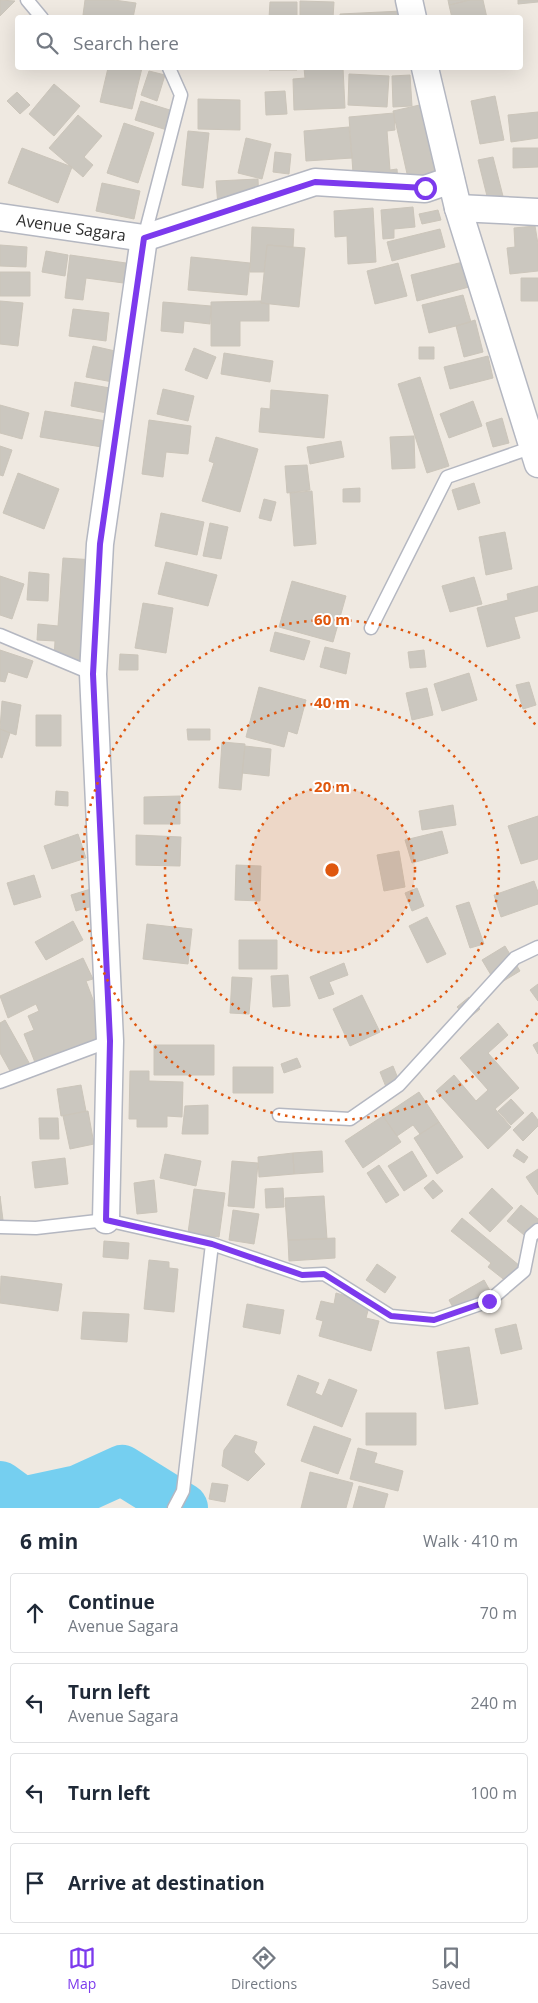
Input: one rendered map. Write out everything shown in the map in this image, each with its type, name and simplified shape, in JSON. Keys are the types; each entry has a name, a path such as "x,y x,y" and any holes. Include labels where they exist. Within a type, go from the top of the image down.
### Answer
{"street":[{"path":"409,0 412,15"},
{"path":"424,70 458,208 535,455"},
{"name":"Avenue Sagara","path":"0,217 144,238 315,182 425,188 451,180"},
{"path":"458,208 538,212"},
{"name":"Avenue Sagara","path":"106,1220 110,1041 93,674 100,544 144,238"}],"lane":[{"path":"28,0 40,15"},
{"path":"144,238 181,95 170,70"},
{"path":"371,628 447,477 535,455"},
{"path":"0,635 93,674"},
{"path":"279,1115 350,1119 398,1085 515,958 538,947"},
{"path":"0,1082 110,1041"},
{"path":"0,1227 36,1228 106,1220 212,1244 302,1275 324,1274 391,1316 434,1320 489,1301 524,1271 531,1236 538,1230"},
{"path":"174,1508 183,1490 212,1244"}],"building":[{"path":"0,0 15,1 0,16"},
{"path":"85,0 114,0 136,3 134,15 83,15"},
{"path":"448,0 470,0 449,5"},
{"path":"470,0 483,0 486,15 451,15 449,5"},
{"path":"518,0 538,0 538,2 518,4"},
{"path":"300,1 334,2 333,15 300,15"},
{"path":"270,2 297,2 297,15 269,15"},
{"path":"402,11 402,15 340,14"},
{"path":"108,70 142,70 132,109 100,102"},
{"path":"304,70 343,70 345,108 294,110 293,79 305,78"},
{"path":"149,71 165,75 157,101 141,95"},
{"path":"349,74 389,76 387,107 348,105"},
{"path":"410,75 412,106 393,107 392,76"},
{"path":"54,84 80,106 54,136 29,114"},
{"path":"285,91 287,114 266,115 265,92"},
{"path":"17,92 30,105 20,114 7,101"},
{"path":"495,96 504,140 480,144 471,101"},
{"path":"198,99 240,100 240,130 198,129"},
{"path":"141,101 173,111 167,130 135,120"},
{"path":"424,104 441,180 410,187 393,111"},
{"path":"538,112 538,138 511,142 508,115"},
{"path":"394,113 395,130 387,131 390,170 397,169 398,183 354,187 349,117"},
{"path":"78,115 102,136 84,157 93,165 83,177 49,148"},
{"path":"124,123 154,133 138,183 107,173"},
{"path":"349,127 352,158 306,161 304,131"},
{"path":"188,131 209,133 203,188 182,185"},
{"path":"246,138 271,144 262,179 238,173"},
{"path":"22,148 72,167 58,203 8,183"},
{"path":"513,148 538,148 538,167 513,168"},
{"path":"275,152 291,154 289,174 273,172"},
{"path":"493,157 505,204 490,208 478,160"},
{"path":"258,179 259,203 218,206 216,181"},
{"path":"102,183 140,191 134,219 96,211"},
{"path":"413,207 415,227 394,229 394,238 383,239 381,210"},
{"path":"373,208 376,262 348,264 347,236 335,237 334,211"},
{"path":"438,210 441,220 422,224 419,214"},
{"path":"535,226 538,244 538,271 510,274 507,248 515,247 514,228"},
{"path":"252,227 294,229 293,247 267,245 264,272 250,272"},
{"path":"440,229 445,247 392,261 387,242"},
{"path":"0,245 27,247 26,267 0,266"},
{"path":"267,245 305,248 299,307 261,303"},
{"path":"46,251 68,255 65,276 42,272"},
{"path":"70,255 133,264 131,284 86,278 83,300 65,298"},
{"path":"191,257 250,263 247,295 188,290"},
{"path":"463,262 469,287 417,301 411,275"},
{"path":"398,263 407,296 375,304 367,271"},
{"path":"0,272 30,272 30,296 0,296"},
{"path":"521,278 538,278 538,301 521,301"},
{"path":"463,295 471,322 429,333 422,305"},
{"path":"0,301 23,303 18,346 0,344"},
{"path":"261,301 261,303 269,304 269,321 240,321 240,346 211,346 211,302"},
{"path":"163,302 211,306 210,324 184,321 183,333 161,331"},
{"path":"73,309 109,313 106,341 69,336"},
{"path":"475,320 483,352 464,357 456,326"},
{"path":"93,346 124,353 118,383 86,377"},
{"path":"419,347 434,347 434,359 419,359"},
{"path":"194,348 216,357 207,379 185,370"},
{"path":"224,353 273,361 270,382 221,374"},
{"path":"488,356 493,378 450,389 444,367"},
{"path":"420,377 449,466 427,473 398,384"},
{"path":"75,382 116,389 112,414 71,406"},
{"path":"163,389 194,396 188,421 157,414"},
{"path":"271,390 328,395 324,438 259,432 261,408 270,409"},
{"path":"473,401 482,426 449,438 440,414"},
{"path":"0,405 29,413 22,439 0,433"},
{"path":"45,411 106,421 102,447 40,437"},
{"path":"502,418 509,443 493,447 486,423"},
{"path":"149,420 191,426 188,454 166,452 163,477 142,474"},
{"path":"414,436 415,468 392,469 390,437"},
{"path":"216,437 258,449 240,512 202,501 214,463 209,461"},
{"path":"341,441 344,457 310,464 307,447"},
{"path":"0,446 12,450 3,476 0,475"},
{"path":"307,465 310,490 287,493 285,466"},
{"path":"18,473 59,489 44,529 3,513"},
{"path":"474,483 480,503 458,510 452,490"},
{"path":"360,488 360,502 343,502 343,489"},
{"path":"312,491 316,544 294,546 290,493"},
{"path":"264,499 276,502 271,521 259,518"},
{"path":"161,513 204,522 197,555 155,546"},
{"path":"210,523 228,527 221,559 203,556"},
{"path":"505,532 512,569 486,575 479,537"},
{"path":"63,558 95,560 88,662 54,659 55,641 37,640 38,624 58,626"},
{"path":"166,562 217,575 208,606 158,594"},
{"path":"29,572 49,574 48,601 27,600"},
{"path":"0,576 24,584 12,619 0,615"},
{"path":"474,577 482,604 450,612 442,586"},
{"path":"292,581 346,596 333,642 279,627"},
{"path":"538,586 538,611 514,617 520,638 487,647 477,608 508,600 507,594"},
{"path":"143,603 173,608 166,653 135,648"},
{"path":"275,632 310,641 304,660 270,651"},
{"path":"325,647 350,653 346,674 320,667"},
{"path":"0,650 33,661 27,678 8,672 5,682 0,681"},
{"path":"424,650 426,667 410,668 408,652"},
{"path":"120,654 138,655 138,670 119,670"},
{"path":"469,673 477,700 442,711 434,684"},
{"path":"529,682 536,705 523,709 516,685"},
{"path":"259,687 306,700 297,734 288,731 284,747 246,737"},
{"path":"427,688 433,715 412,720 406,693"},
{"path":"2,701 21,705 16,735 0,729"},
{"path":"36,715 61,715 61,746 36,746"},
{"path":"0,729 10,733 2,758 0,757"},
{"path":"187,729 210,729 210,740 188,740"},
{"path":"222,742 245,744 241,790 219,788"},
{"path":"245,746 271,749 269,776 242,773"},
{"path":"56,791 68,792 68,806 55,805"},
{"path":"180,796 180,824 144,824 144,797"},
{"path":"453,805 456,825 422,830 419,811"},
{"path":"538,816 538,859 521,864 508,826"},
{"path":"442,831 448,853 412,863 405,840"},
{"path":"78,834 86,858 52,869 44,846"},
{"path":"136,835 181,837 180,866 136,865"},
{"path":"399,851 405,887 384,891 377,855"},
{"path":"236,865 261,866 260,901 235,900"},
{"path":"34,875 41,897 14,905 7,883"},
{"path":"534,881 538,892 538,904 501,917 494,895"},
{"path":"94,888 99,904 76,911 71,895"},
{"path":"417,888 424,906 412,911 405,893"},
{"path":"469,902 484,944 470,948 456,906"},
{"path":"427,917 446,954 427,963 409,926"},
{"path":"73,921 83,940 46,960 35,942"},
{"path":"147,924 192,929 188,964 143,959"},
{"path":"239,940 277,940 277,969 239,969"},
{"path":"505,946 520,971 497,985 482,960"},
{"path":"83,958 93,979 86,981 107,1037 36,1065 24,1034 34,1030 28,1016 39,1011 36,1004 8,1018 0,996"},
{"path":"344,963 348,975 329,982 334,994 319,999 310,977"},
{"path":"288,975 290,1006 273,1007 271,976"},
{"path":"232,977 252,978 249,1014 230,1013"},
{"path":"538,984 538,1001 530,990"},
{"path":"362,995 380,1032 350,1046 333,1009"},
{"path":"469,997 480,1009 468,1019 457,1007"},
{"path":"5,1020 32,1068 14,1078 0,1053 0,1023"},
{"path":"498,1023 508,1035 488,1053 519,1088 495,1109 511,1127 488,1149 436,1091 454,1075 476,1101 488,1090 460,1058"},
{"path":"538,1042 538,1054 533,1045"},
{"path":"154,1045 214,1045 214,1075 154,1075"},
{"path":"297,1058 301,1067 284,1073 281,1064"},
{"path":"393,1066 399,1081 386,1087 380,1072"},
{"path":"233,1067 273,1067 273,1093 233,1093"},
{"path":"130,1071 149,1071 149,1081 183,1082 182,1117 167,1116 167,1127 137,1127 137,1119 129,1119"},
{"path":"81,1085 86,1111 61,1116 57,1089"},
{"path":"419,1092 439,1122 420,1134 413,1125 397,1136 383,1116"},
{"path":"511,1099 524,1113 511,1125 498,1111"},
{"path":"208,1105 208,1134 182,1134 185,1106"},
{"path":"88,1111 94,1144 70,1149 63,1116"},
{"path":"532,1112 538,1120 538,1126 523,1141 513,1130"},
{"path":"383,1116 401,1142 363,1168 345,1141"},
{"path":"39,1118 58,1118 59,1139 40,1139"},
{"path":"439,1122 463,1157 437,1174 414,1138"},
{"path":"517,1149 528,1157 524,1163 513,1156"},
{"path":"322,1151 323,1172 294,1174 293,1153"},
{"path":"412,1151 427,1176 404,1191 388,1166"},
{"path":"293,1153 294,1174 259,1177 258,1157"},
{"path":"165,1154 201,1161 196,1186 160,1178"},
{"path":"65,1158 68,1184 35,1188 32,1162"},
{"path":"232,1161 258,1163 254,1208 228,1206"},
{"path":"379,1165 399,1195 386,1203 367,1173"},
{"path":"538,1169 538,1195 526,1177"},
{"path":"154,1180 157,1212 137,1214 134,1183"},
{"path":"433,1180 443,1191 433,1199 424,1188"},
{"path":"283,1188 284,1207 266,1208 265,1189"},
{"path":"492,1188 513,1208 490,1232 469,1213"},
{"path":"194,1189 225,1193 219,1237 188,1233"},
{"path":"0,1196 3,1220 0,1220"},
{"path":"324,1196 327,1239 288,1240 285,1198"},
{"path":"521,1205 538,1219 538,1240 535,1244 507,1221"},
{"path":"233,1210 259,1214 254,1244 229,1240"},
{"path":"462,1218 520,1266 507,1282 488,1267 491,1263 451,1231"},
{"path":"335,1238 335,1258 289,1261 288,1240"},
{"path":"104,1241 129,1243 128,1259 103,1257"},
{"path":"149,1260 169,1262 169,1268 178,1269 174,1312 144,1309"},
{"path":"377,1264 396,1277 385,1293 366,1280"},
{"path":"1,1276 62,1284 58,1311 0,1303"},
{"path":"484,1280 493,1296 457,1315 449,1300"},
{"path":"336,1293 370,1303 366,1318 379,1321 371,1351 319,1336 323,1321 316,1319 321,1301 334,1304"},
{"path":"247,1304 284,1310 280,1334 243,1327"},
{"path":"83,1312 129,1314 127,1342 81,1339"},
{"path":"516,1324 522,1349 501,1354 495,1329"},
{"path":"469,1347 478,1404 445,1409 437,1352"},
{"path":"298,1375 319,1383 315,1393 322,1396 329,1379 357,1390 342,1427 287,1405"},
{"path":"366,1413 416,1413 416,1445 366,1445"},
{"path":"314,1426 351,1439 338,1474 301,1461"},
{"path":"235,1435 257,1442 254,1452 265,1464 248,1481 222,1466 224,1450"},
{"path":"358,1448 377,1453 374,1463 403,1471 398,1491 350,1479"},
{"path":"310,1472 353,1483 346,1508 301,1508"},
{"path":"212,1483 228,1485 225,1502 209,1499"},
{"path":"359,1486 388,1494 384,1508 353,1508"}],"waterway":[{"path":"0,1486 22,1502 78,1490 122,1470 183,1508"}],"route":[{"path":"425,188 315,182 144,238 100,544 93,674 110,1041 106,1220 212,1244 302,1275 324,1274 391,1316 434,1320 489,1301"}]}
